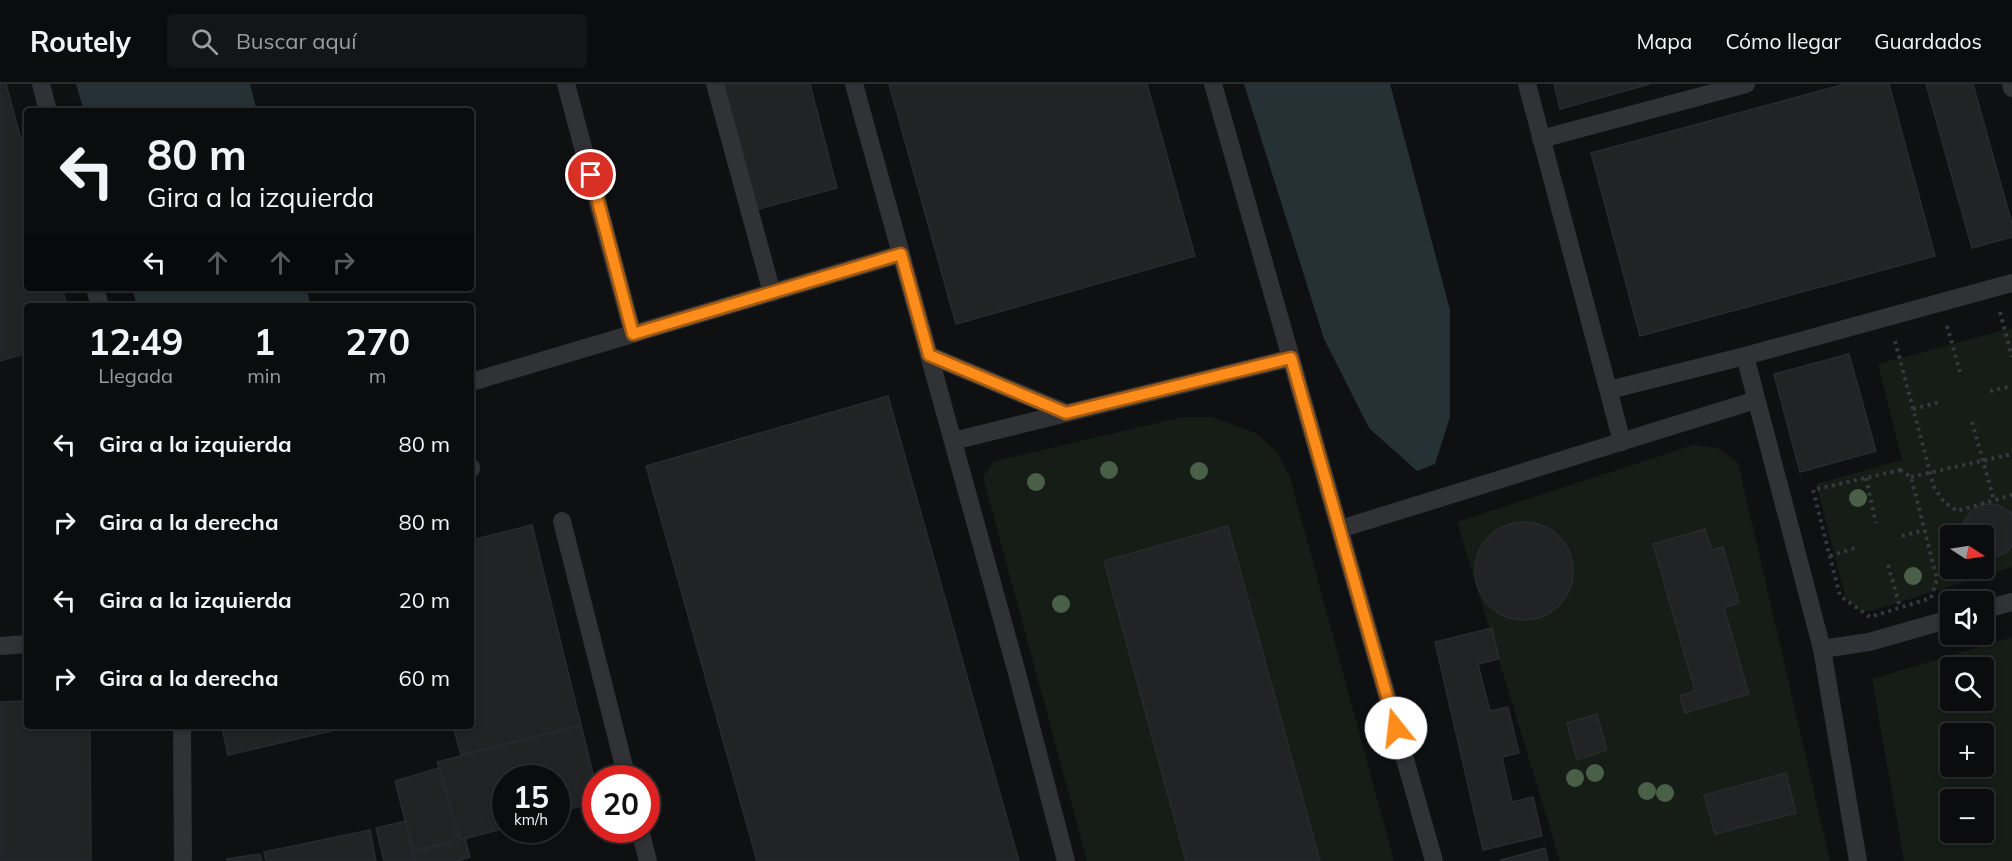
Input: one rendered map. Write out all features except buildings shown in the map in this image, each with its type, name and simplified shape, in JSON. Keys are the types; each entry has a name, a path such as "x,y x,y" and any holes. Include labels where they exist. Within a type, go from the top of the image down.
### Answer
{"lane":[{"path":"41,84 47,108"},
{"path":"566,84 633,334"},
{"path":"715,84 772,293"},
{"path":"854,84 1017,672 1066,861"},
{"path":"1213,84 1434,861"},
{"path":"1527,84 1622,442"},
{"path":"1541,139 1746,84"},
{"path":"474,381 901,254"},
{"path":"1609,390 1745,356 2012,283"},
{"path":"929,355 1066,413"},
{"path":"1745,356 1822,649 1858,861"},
{"path":"953,441 1291,358"},
{"path":"1340,529 1756,400"},
{"path":"562,521 624,765"},
{"path":"1994,607 2012,602"},
{"path":"1822,649 1869,642 1940,622"},
{"path":"0,646 24,644"},
{"path":"182,729 183,861"},
{"path":"643,843 648,861"}],"path":[{"path":"1993,288 2012,357"},
{"path":"1940,302 1960,372"},
{"path":"1889,317 1935,487 1944,502 1957,511 2012,495"},
{"path":"1990,391 2012,386"},
{"path":"1913,409 1940,402"},
{"path":"1972,422 1994,500"},
{"path":"1911,477 2012,454"},
{"path":"1900,470 1911,477 1937,579 1931,598 1870,617 1840,596 1813,490 1900,470"},
{"path":"1866,478 1875,523"},
{"path":"1902,536 1924,530"},
{"path":"1830,556 1858,547"},
{"path":"1888,565 1900,607"}],"shaded area":[{"path":"76,84 250,84 256,108 83,108"},
{"path":"1244,84 1390,84 1450,310 1450,417 1435,464 1417,471 1369,428 1324,339"},
{"path":"133,291 307,291 310,303 136,303"},
{"path":"2012,328 2012,567 1994,573 1994,525 1940,525 1940,579 1974,579 1872,611 1860,611 1846,599 1816,484 1902,460 1878,364"},
{"path":"1183,417 1212,417 1256,433 1277,452 1290,477 1394,861 1087,861 983,477 994,461"},
{"path":"1693,445 1718,448 1738,463 1830,861 1560,861 1457,522"},
{"path":"2012,637 2012,861 1904,861 1872,679 1940,659 1940,711 1994,711 1994,657 1945,657 1985,645 1994,645 1994,642"}],"route":[{"path":"591,175 633,334 901,254 929,355 1066,413 1291,358 1396,728"}]}
